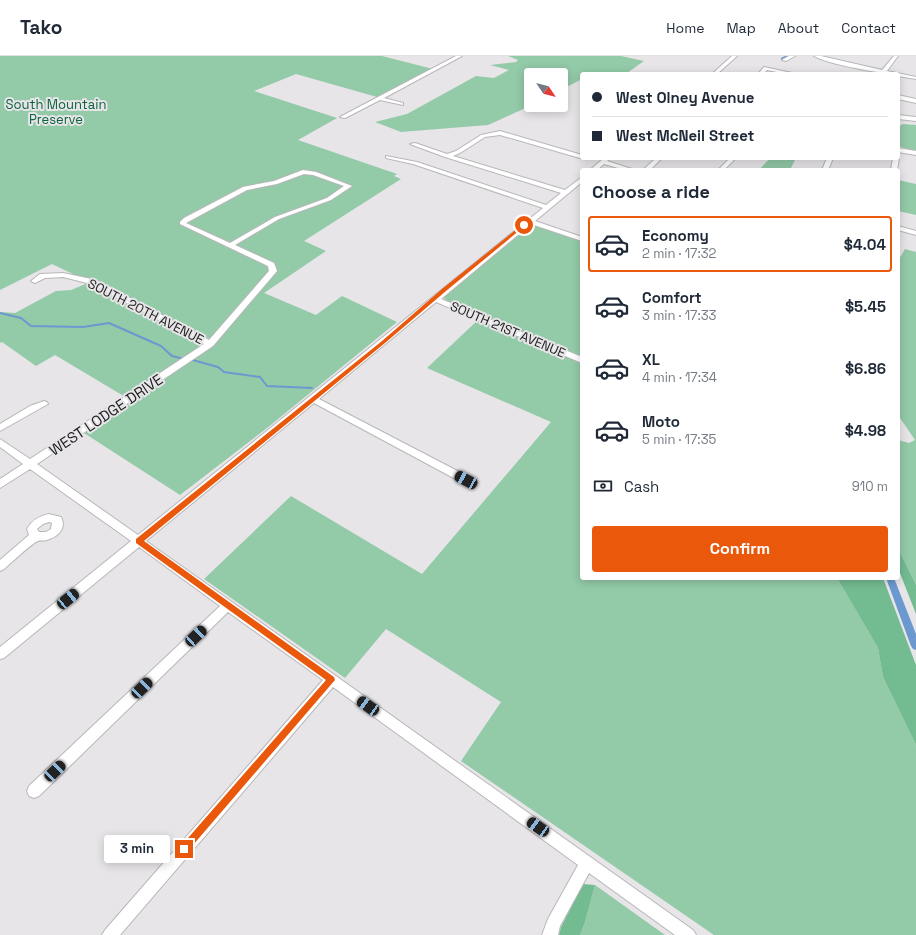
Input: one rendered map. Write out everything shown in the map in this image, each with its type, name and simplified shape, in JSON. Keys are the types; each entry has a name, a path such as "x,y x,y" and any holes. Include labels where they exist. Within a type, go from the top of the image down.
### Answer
{"street":[{"path":"343,117 460,56"},
{"path":"716,72 735,56"},
{"path":"784,60 793,56"},
{"path":"816,56 830,61 883,72 896,56"},
{"path":"830,61 835,56"},
{"path":"762,72 766,68 783,72"},
{"path":"900,75 916,78"},
{"path":"900,97 916,101"},
{"path":"379,98 401,104"},
{"path":"901,118 916,119"},
{"path":"447,156 458,152 483,136 500,133 580,156"},
{"path":"413,144 447,156 565,192"},
{"path":"900,150 916,154"},
{"path":"388,157 415,163 547,207"},
{"path":"648,168 657,160"},
{"path":"723,168 731,160"},
{"path":"595,168 604,161 626,168"},
{"path":"309,171 349,186 329,200 277,218 229,246 182,223 186,219 235,192 245,188 275,183 303,172 309,171"},
{"path":"0,654 580,180"},
{"path":"529,221 580,238"},
{"path":"900,229 916,233"},
{"name":"WEST LODGE DRIVE","path":"0,484 210,344 273,271 270,265 265,262 229,246"},
{"name":"SOUTH 20TH AVENUE","path":"35,281 43,276 63,275 93,282 210,344"},
{"name":"SOUTH 21ST AVENUE","path":"435,299 580,359"},
{"path":"313,399 466,480"},
{"path":"0,428 33,408 44,404"},
{"path":"0,442 688,935"},
{"path":"0,566 36,536"},
{"path":"34,791 228,605"},
{"path":"110,935 331,680"},
{"path":"550,935 553,924 587,862"}],"green space":[{"name":"South Mountain Preserve","path":"0,56 382,56 433,69 377,97 296,74 254,91 337,118 298,140 397,174 394,176 401,179 304,241 326,251 264,293 316,315 342,296 397,322 267,428 180,495 84,433 216,342 94,280 75,275 52,264 0,290"},
{"path":"508,56 621,56 644,61 628,72 580,72 580,80 568,86 568,68 524,68 524,109 488,125 401,132 375,122 407,114 476,76 494,78 509,70 490,65 516,62 518,60"},
{"path":"903,124 916,125 916,152 900,147 900,126"},
{"path":"768,160 795,160 791,168 761,168"},
{"path":"900,180 916,184 916,215 900,211"},
{"path":"530,224 538,225 580,239 580,357 449,303 443,297 445,293"},
{"path":"905,249 916,252 916,585 900,552 900,441 909,443 915,440 900,418 900,258"},
{"path":"88,283 203,341 206,344 127,398 55,355 36,366 2,342 0,343 0,312 15,313 56,291 71,290"},
{"path":"479,319 580,362 580,580 838,580 878,648 883,677 916,745 916,935 714,935 461,761 501,702 386,629 345,678 204,579 291,496 422,574 551,422 427,368"},
{"path":"900,552 916,585 916,614 900,573"},
{"path":"838,580 884,580 916,665 916,745 883,677 878,648"},
{"path":"583,884 595,885 580,935 559,935 561,927"},
{"path":"595,885 665,935 580,935"}],"waterway":[{"path":"782,59 788,56"},
{"path":"0,313 21,318 31,326 83,327 109,323 161,346 172,356 184,359"},
{"path":"189,359 218,367 224,372 260,377 267,386 312,388"},
{"path":"891,580 916,646"}],"route":[{"path":"184,849 317,694 331,680 139,541 150,530 384,342 444,290 524,225"}]}
